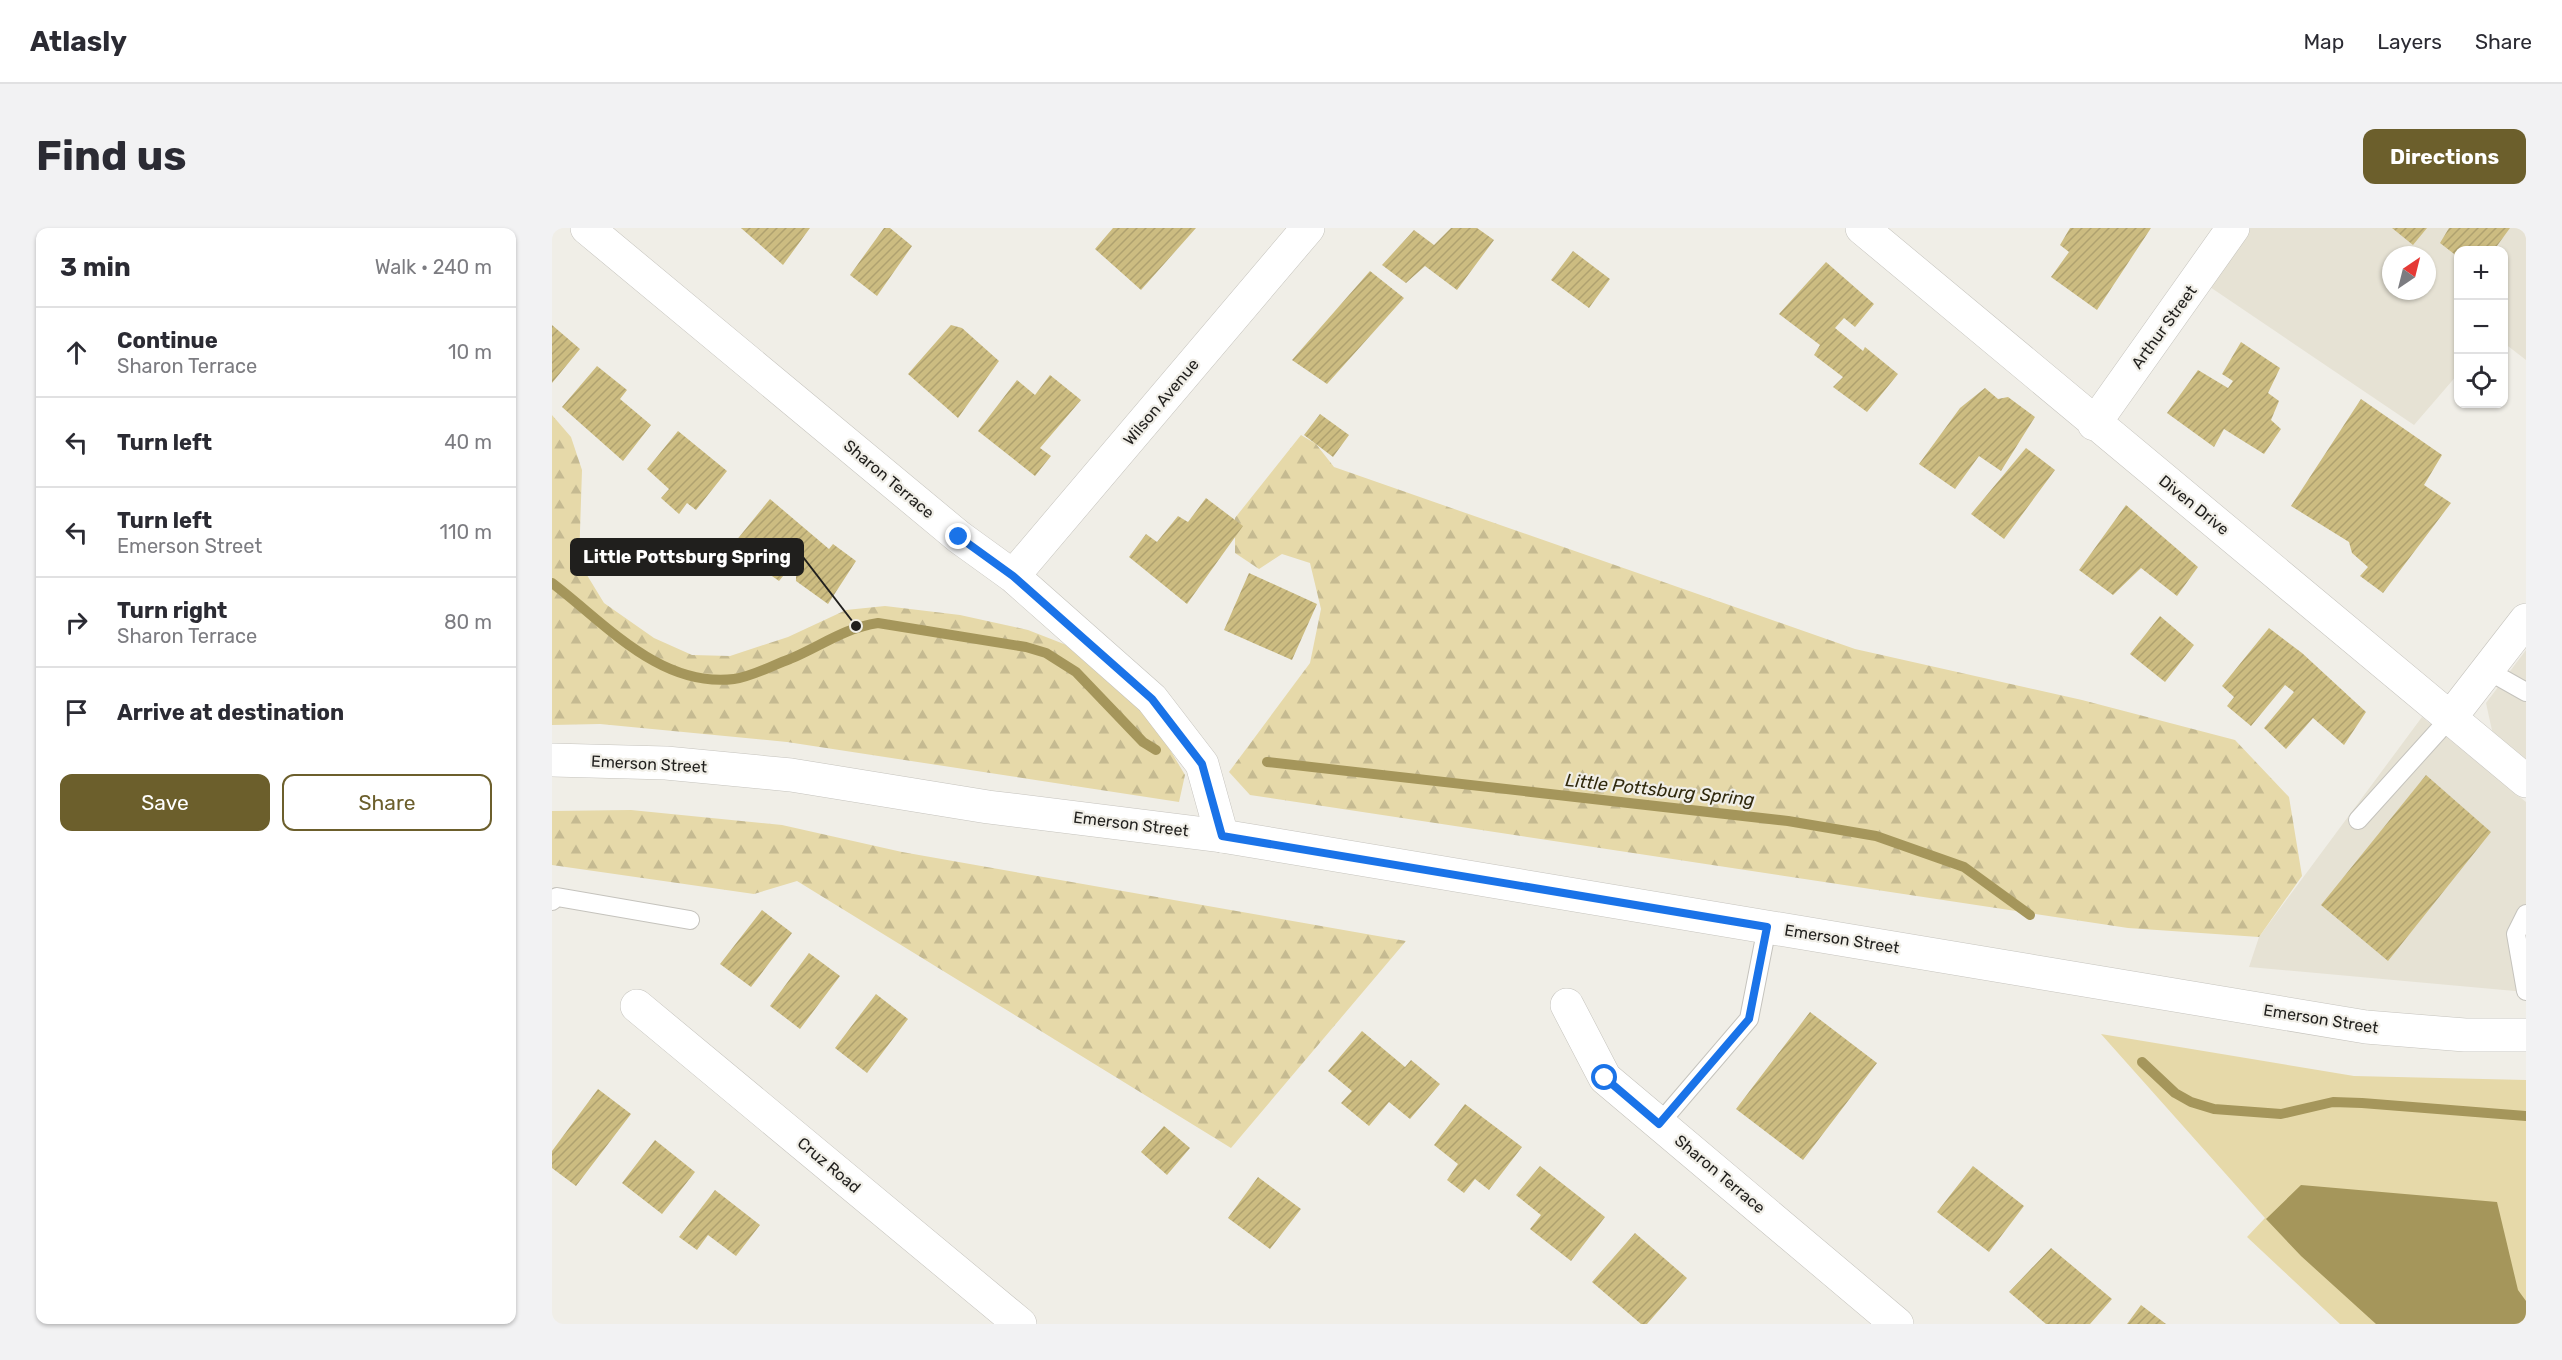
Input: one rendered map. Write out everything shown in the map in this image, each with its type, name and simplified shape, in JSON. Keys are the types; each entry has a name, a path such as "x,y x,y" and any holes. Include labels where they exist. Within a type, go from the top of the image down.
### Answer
{"street":[{"name":"Sharon Terrace","path":"587,228 959,537 1013,576 1152,699 1202,764 1222,836"},
{"name":"Wilson Avenue","path":"1013,576 1308,228"},
{"name":"Diven Drive","path":"1862,228 2094,424 2526,782"},
{"name":"Arthur Street","path":"2094,424 2233,228"},
{"path":"2450,718 2526,620"},
{"name":"Emerson Street","path":"552,760 666,763 791,775 988,807 1222,836 2366,1027 2464,1035 2526,1035"},
{"name":"Sharon Terrace","path":"1567,1005 1605,1078 1897,1324"},
{"name":"Cruz Road","path":"638,1006 1020,1324"}],"lane":[{"path":"2487,670 2526,692"},
{"path":"2358,820 2450,718"},
{"path":"552,901 557,897 690,920"},
{"path":"2526,914 2516,934 2526,991"},
{"path":"1659,1124 1749,1019 1767,927"}],"shaded area":[{"path":"2247,228 2526,228 2526,360 2508,346 2508,246 2454,246 2454,379 2414,425 2207,285"},
{"path":"2526,650 2526,763 2493,735 2486,703"},
{"path":"2422,717 2526,802 2526,992 2249,967 2259,937"},
{"path":"2301,1185 2497,1202 2518,1290 2526,1301 2526,1324 2376,1324 2301,1256 2266,1219"}],"green space":[{"path":"552,415 571,437 582,470 579,562 604,603 654,638 692,655 730,656 788,637 846,610 885,606 960,615 1028,630 1069,646 1137,703 1163,738 1185,775 1179,802 787,742 600,724 552,725"},
{"path":"1301,435 1316,444 1334,467 1855,649 2082,700 2235,740 2289,797 2302,876 2259,937 2128,928 1250,795 1229,772 1310,663 1321,609 1310,563 1282,554 1259,569 1235,553 1235,518"},
{"path":"631,810 782,825 902,852 1406,941 1231,1148 797,881 754,894 552,865 552,811"},
{"path":"2101,1034 2354,1076 2526,1080 2526,1324 2340,1324 2247,1237 2265,1218"}],"building":[{"path":"741,228 810,228 783,265"},
{"path":"884,228 890,228 912,246 877,296 850,275"},
{"path":"1113,228 1196,228 1141,290 1095,249"},
{"path":"1451,228 1477,228 1494,240 1457,290 1425,266 1406,283 1382,265 1414,230 1434,245"},
{"path":"2070,228 2151,228 2097,310 2051,277 2069,252 2060,245"},
{"path":"2392,228 2427,228 2413,245"},
{"path":"2449,228 2510,228 2497,246 2454,246 2454,254 2440,243"},
{"path":"1573,251 1610,279 1589,308 1551,280"},
{"path":"1826,262 1874,304 1855,327 1844,318 1835,328 1863,351 1865,347 1898,374 1867,412 1833,387 1843,377 1814,355 1820,345 1779,314"},
{"path":"1370,271 1404,298 1327,384 1292,360"},
{"path":"552,325 580,349 552,383"},
{"path":"951,325 962,328 999,361 958,418 908,374"},
{"path":"2241,342 2280,368 2268,393 2279,401 2271,420 2281,429 2264,454 2224,429 2214,447 2167,413 2198,370 2228,388 2233,381 2222,374"},
{"path":"597,366 627,390 620,399 651,425 623,461 562,407"},
{"path":"1050,375 1081,400 1040,448 1051,456 1035,476 978,431 1017,380 1035,395"},
{"path":"1985,388 1998,399 2008,397 2035,417 2001,471 1979,456 1955,489 1919,464 1960,408"},
{"path":"2361,399 2442,455 2424,485 2451,503 2383,593 2360,576 2368,567 2352,553 2349,542 2291,506"},
{"path":"1320,414 1349,435 1333,457 1304,435"},
{"path":"678,431 727,471 696,510 687,503 679,514 661,498 669,489 647,469"},
{"path":"2026,448 2055,470 2004,539 1971,514"},
{"path":"1206,498 1243,526 1187,604 1129,557 1146,534 1157,542 1178,516 1188,522"},
{"path":"770,499 829,549 833,544 856,561 828,604 796,581 796,570 792,565 779,581 731,547"},
{"path":"2126,505 2198,567 2177,596 2141,568 2113,595 2079,570"},
{"path":"1249,573 1317,604 1292,660 1224,630"},
{"path":"2160,616 2194,645 2165,682 2130,654"},
{"path":"2269,628 2302,653 2366,712 2344,745 2313,718 2286,749 2264,728 2294,692 2285,685 2251,726 2227,706 2234,697 2222,686"},
{"path":"2426,775 2491,832 2388,961 2321,905"},
{"path":"762,910 792,933 751,987 720,964"},
{"path":"809,953 840,976 800,1029 770,1006"},
{"path":"876,994 908,1019 867,1073 835,1048"},
{"path":"1810,1012 1877,1063 1803,1160 1736,1109"},
{"path":"1362,1031 1405,1067 1411,1060 1440,1084 1410,1119 1389,1102 1369,1126 1341,1103 1352,1091 1328,1071"},
{"path":"598,1089 631,1114 576,1186 552,1168 552,1151"},
{"path":"1465,1104 1522,1147 1489,1190 1475,1179 1464,1193 1447,1180 1458,1164 1434,1145"},
{"path":"1164,1126 1190,1148 1167,1175 1141,1152"},
{"path":"655,1140 695,1172 662,1214 622,1183"},
{"path":"1540,1166 1605,1217 1571,1261 1530,1229 1541,1215 1516,1195"},
{"path":"1973,1166 2024,1206 1989,1252 1937,1212"},
{"path":"1258,1177 1301,1209 1270,1249 1228,1218"},
{"path":"715,1190 760,1225 736,1256 708,1235 697,1250 679,1237"},
{"path":"1635,1233 1687,1278 1647,1324 1641,1324 1592,1282"},
{"path":"2051,1248 2112,1299 2090,1324 2046,1324 2009,1292"},
{"path":"2141,1305 2166,1324 2127,1324"}],"waterway":[{"name":"Little Pottsburg Spring","path":"552,583 635,649 658,663 682,673 707,679 734,679 748,676 790,659 843,633 878,623 1026,647 1046,653 1076,672 1143,742 1156,750"},
{"name":"Little Pottsburg Spring","path":"1267,762 1788,821 1876,836 1964,867 2030,915"},
{"name":"Little Pottsburg Spring","path":"2142,1062 2175,1093 2191,1102 2214,1109 2281,1114 2333,1102 2526,1116"}],"place":[{"name":"Little Pottsburg Spring","path":"856,626"}],"route":[{"path":"959,537 1013,576 1152,699 1202,764 1222,836 1767,927 1749,1019 1659,1124 1605,1078"}]}
